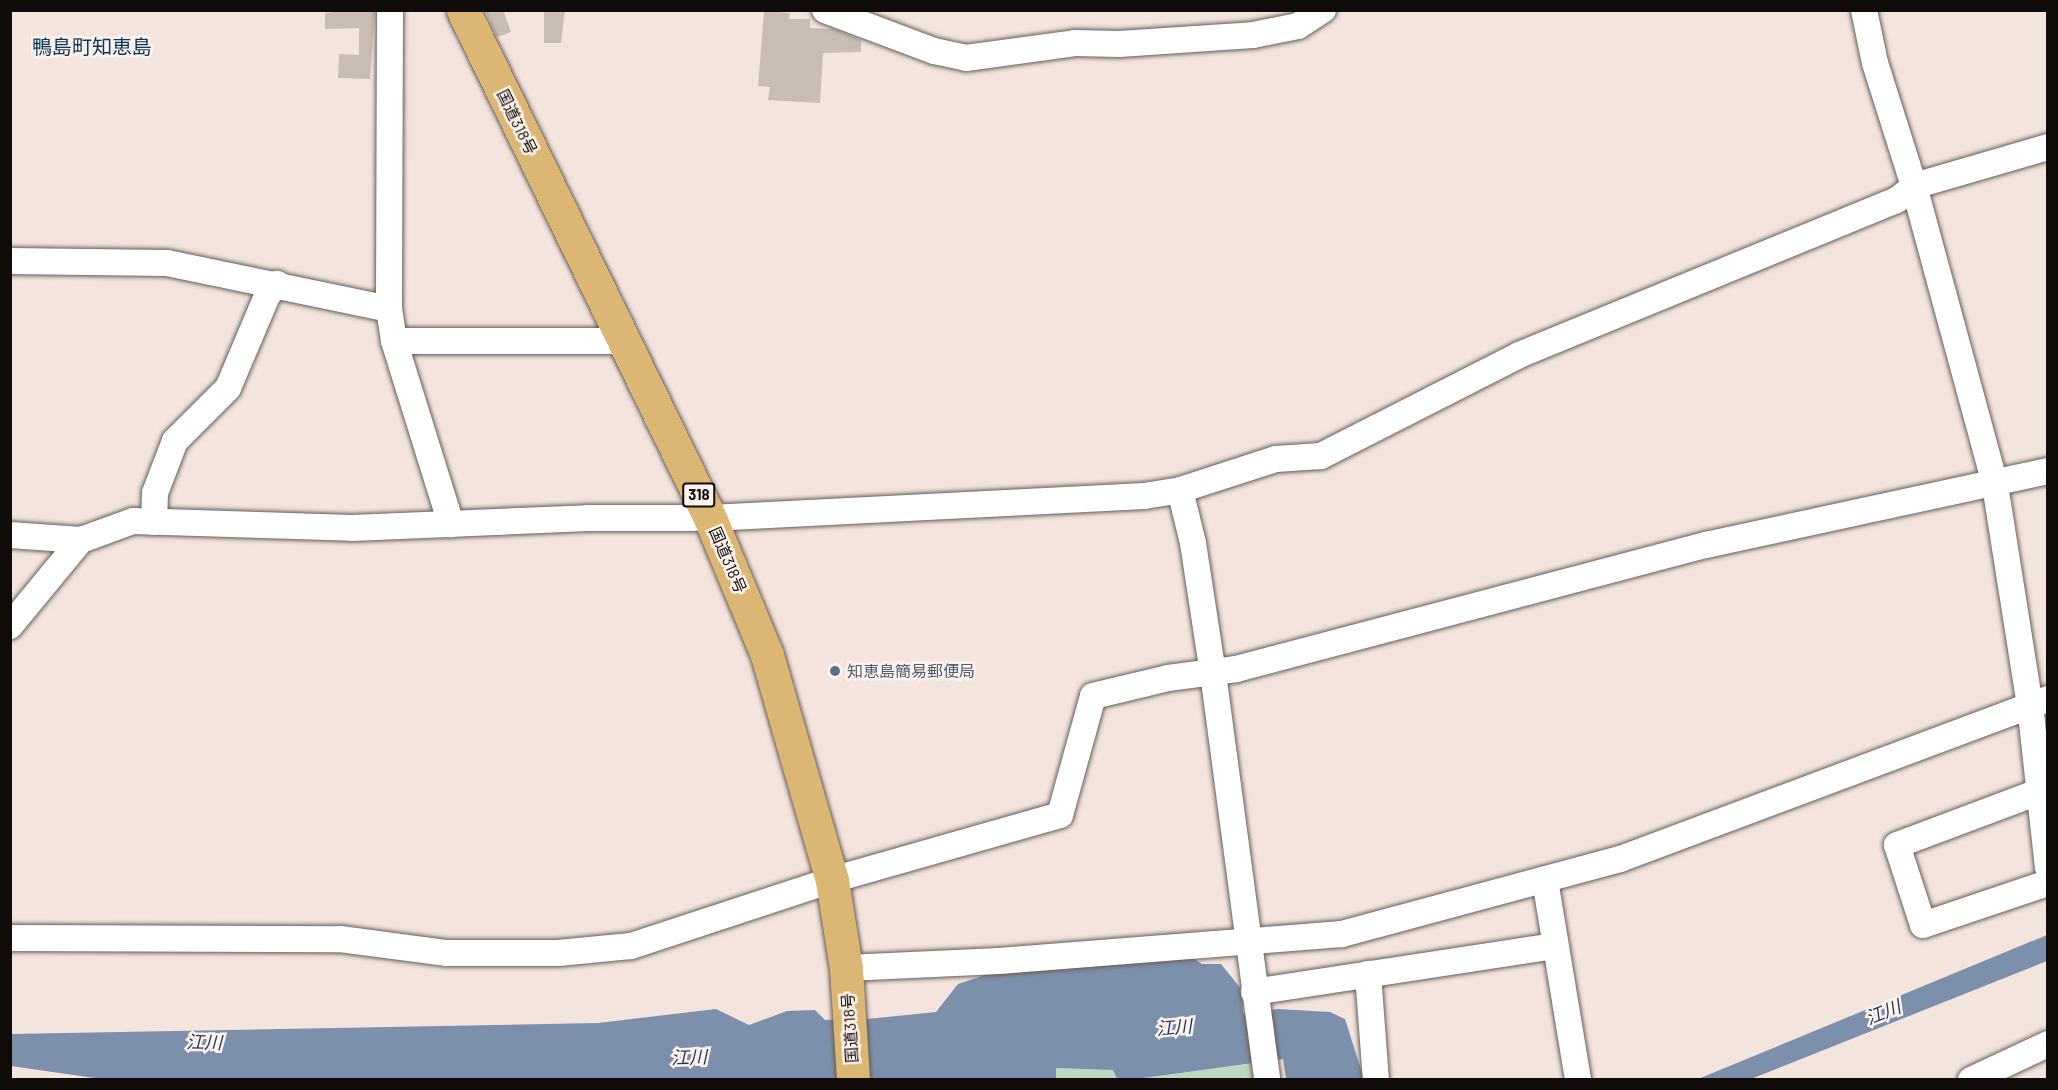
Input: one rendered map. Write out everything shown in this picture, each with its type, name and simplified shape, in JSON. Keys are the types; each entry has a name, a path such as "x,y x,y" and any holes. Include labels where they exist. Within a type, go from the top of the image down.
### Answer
{"highway":[{"name":"国道318号","path":"463,10 710,518 767,655 832,880 846,968 853,1080"}],"street":[{"path":"390,10 389,309 394,341 451,524"},
{"path":"825,10 934,51 966,58 1076,43 1119,44 1253,35 1298,26 1323,10"},
{"path":"1864,10 1875,63 1914,186 1995,484 2039,702 2041,791 2048,867"},
{"path":"10,535 81,540 133,521 352,528 710,518 1144,496 1180,490 1276,459 1320,456 1519,355 1897,200 1914,186 2048,147"},
{"path":"10,261 167,263 389,309"},
{"path":"154,522 155,493 175,441 228,388 267,296 277,284"},
{"path":"394,341 623,341"},
{"path":"10,938 340,939 447,953 558,953 631,946 832,880 1060,815 1093,696 1168,678 1213,673 1706,544 2048,471"},
{"path":"1180,490 1193,543 1213,673 1266,1069"},
{"path":"10,626 81,540"},
{"path":"846,968 1248,944 1342,934 1620,858 2039,702"},
{"path":"2041,791 1898,845 1923,925 2048,883"},
{"path":"1545,880 1578,1080"},
{"path":"1255,998 1368,975 1556,946"},
{"path":"1368,975 1376,1080"},
{"path":"1971,1080 2048,1044"}],"green space":[{"path":"1265,1062 1267,1080 1129,1080"},
{"path":"1055,1068 1113,1070 1117,1079 1040,1080 1056,1078"}],"water":[{"name":"江川","path":"2047,935 2047,961 1751,1079 1698,1079"},
{"name":"江川","path":"1193,958 1202,964 1221,964 1242,990 1243,1014 1278,1009 1330,1012 1345,1019 1364,1079 1286,1079 1283,1059 1129,1080 1117,1079 1113,1070 1056,1068 1056,1078 1040,1080 108,1080 11,1066 11,1034 598,1023 716,1009 749,1025 787,1011 815,1010 825,1020 867,1019 936,1012 958,984 991,973"}],"building":[{"path":"375,10 370,79 338,78 339,54 359,55 359,28 325,29 325,13"},
{"path":"485,10 503,10 511,32 497,37"},
{"path":"544,10 565,10 561,43 544,43"},
{"path":"764,11 790,13 789,19 810,19 810,28 833,29 861,40 861,52 823,53 820,103 768,100 770,87 758,86"}],"place":[{"name":"知恵島簡易郵便局","path":"835,671"}],"district":[{"name":"鴨島町知恵島","path":"92,46"}]}
